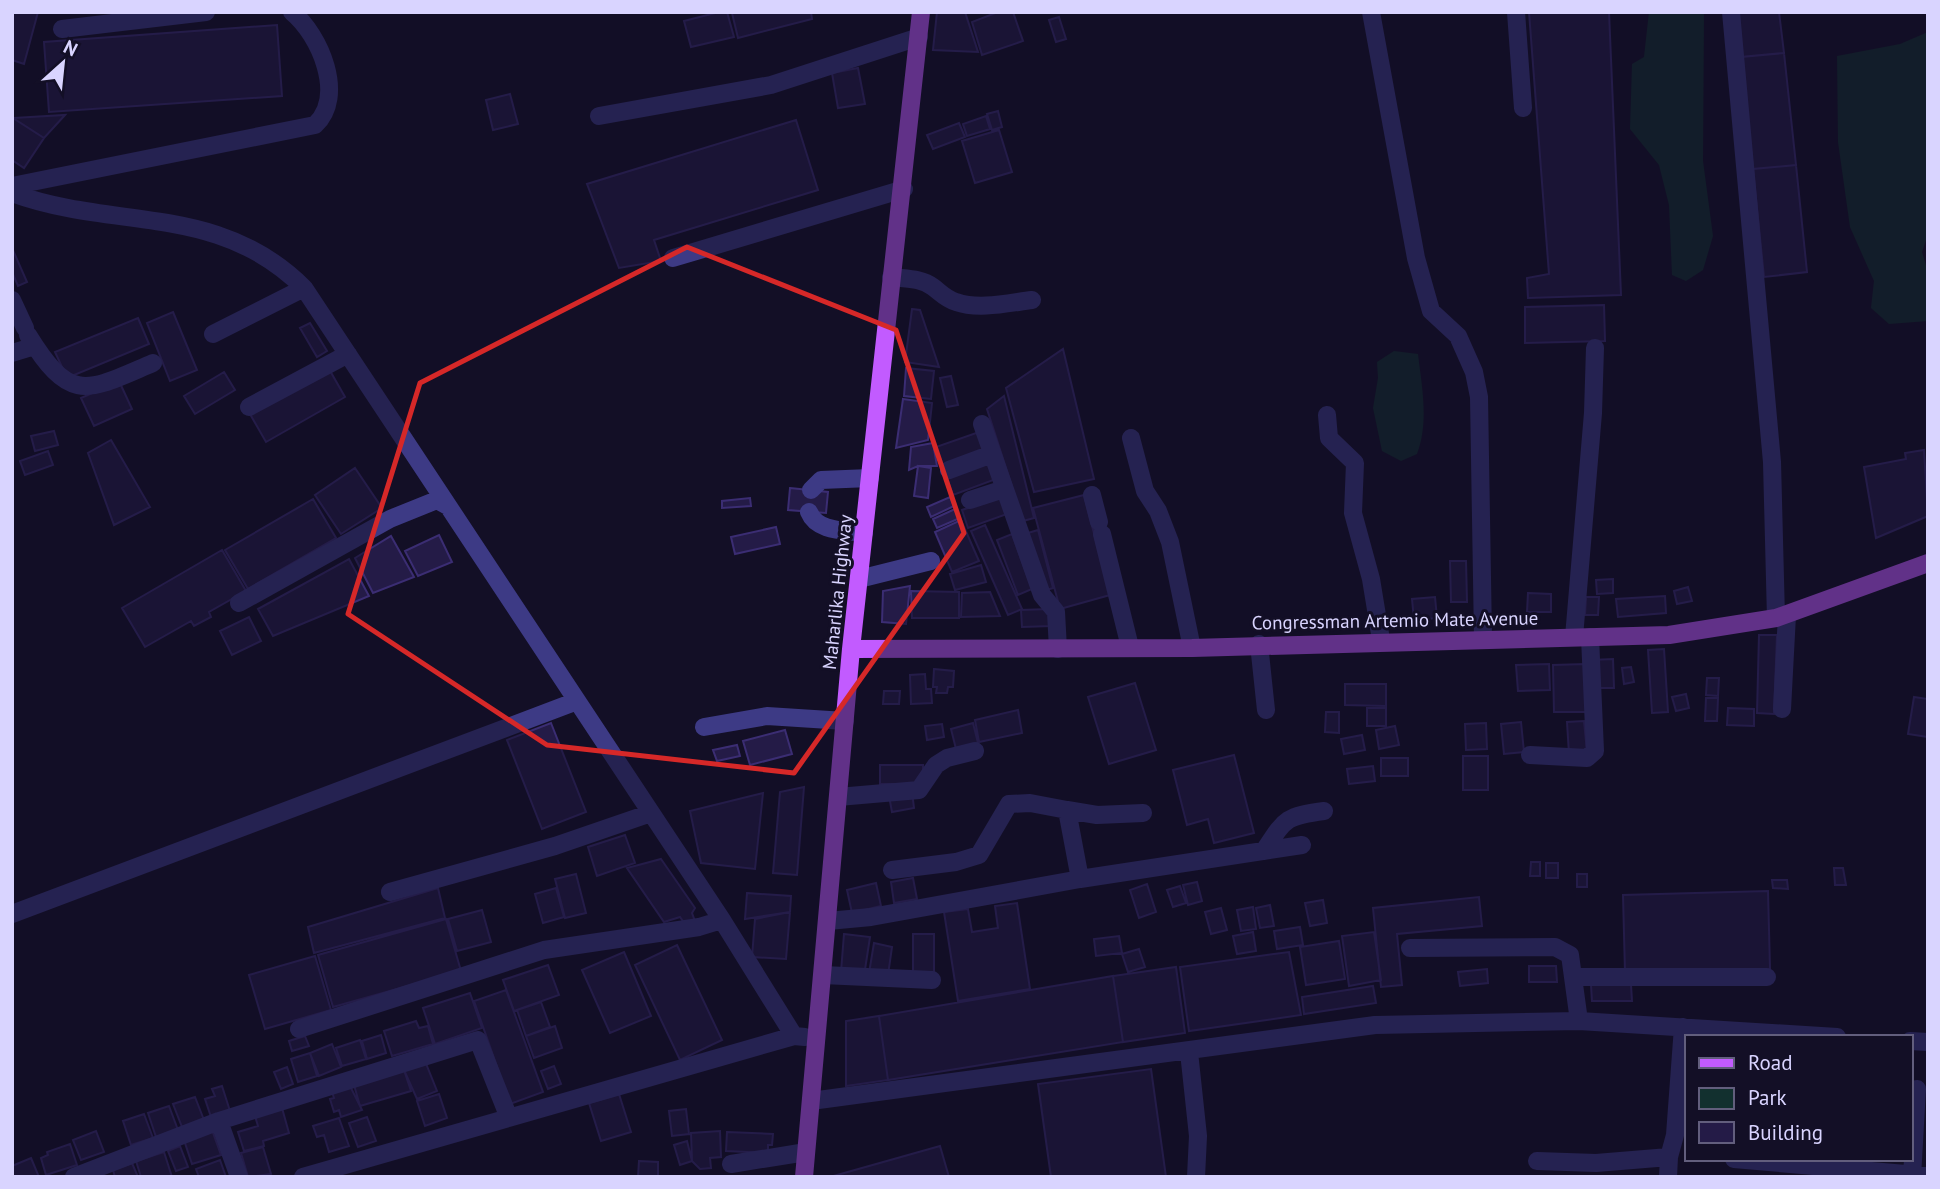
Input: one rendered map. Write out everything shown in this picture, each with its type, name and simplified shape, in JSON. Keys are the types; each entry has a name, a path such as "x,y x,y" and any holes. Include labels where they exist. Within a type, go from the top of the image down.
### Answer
{"main road":[{"name":"Maharlika Highway","path":"804,1177 851,649 891,277 904,189 921,12"},
{"name":"Congressman Artemio Mate Avenue","path":"851,649 1192,648 1381,640 1669,635 1782,617 1928,563"}],"street":[{"path":"62,29 206,12"},
{"path":"12,186 315,125 322,118 328,102 325,57 307,24 292,12"},
{"path":"1371,12 1416,258 1431,311 1458,336 1474,372 1479,397 1483,638"},
{"path":"1516,12 1523,108"},
{"path":"1731,12 1772,462 1782,617 1782,709"},
{"path":"599,116 771,85 919,37"},
{"path":"673,258 904,189"},
{"path":"12,192 49,206 202,228 226,235 258,250 285,269 304,288 722,920 794,1036"},
{"path":"891,277 918,280 932,285 947,299 959,304 974,306 1032,300"},
{"path":"212,334 304,288"},
{"path":"12,300 29,336 53,373 66,383 80,387 97,386 153,363"},
{"path":"12,353 29,336"},
{"path":"1530,755 1587,758 1595,751 1582,637 1595,348"},
{"path":"249,407 348,354"},
{"path":"1326,415 1329,438 1355,463 1353,513 1371,579 1381,640"},
{"path":"982,424 1042,595 1056,612 1058,649"},
{"path":"1132,438 1146,491 1158,511 1170,542 1192,648"},
{"path":"949,470 992,454"},
{"path":"811,490 821,480 870,478"},
{"path":"970,500 1004,489"},
{"path":"1092,495 1130,647"},
{"path":"239,603 390,519 437,500 448,506"},
{"path":"809,512 820,526 864,533"},
{"path":"859,579 931,561"},
{"path":"1259,644 1266,710"},
{"path":"12,914 577,701"},
{"path":"704,727 767,716 845,721"},
{"path":"838,797 919,790 936,765 947,758 975,751"},
{"path":"892,870 956,862 979,855 1009,804 1030,803 1097,815 1143,813"},
{"path":"1067,810 1080,878"},
{"path":"1264,851 1281,825 1293,815 1324,811"},
{"path":"390,892 555,846 651,813"},
{"path":"828,921 920,909 1080,878 1302,845"},
{"path":"299,1029 544,950 699,927 722,920"},
{"path":"1410,948 1555,947 1570,955 1579,1021"},
{"path":"823,975 932,980"},
{"path":"1573,977 1767,977"},
{"path":"811,1101 1375,1026 1579,1021 1807,1035"},
{"path":"1668,1177 1676,1155 1683,1027"},
{"path":"303,1177 794,1036 818,1037"},
{"path":"74,1177 219,1121 478,1040 509,1118"},
{"path":"1189,1052 1198,1136 1196,1177"},
{"path":"1757,1161 1918,1175 1918,1089"},
{"path":"219,1121 239,1177"},
{"path":"731,1164 806,1152"},
{"path":"1537,1161 1596,1163 1676,1155"}],"highlighted area":[{"path":"687,247 896,330 964,533 794,773 547,745 348,614 420,383"}],"green space":[{"path":"1649,12 1704,12 1703,161 1713,236 1703,270 1686,281 1672,275 1669,205 1659,165 1630,129 1632,64 1644,57"},
{"path":"1928,32 1928,234 1922,252 1928,272 1928,321 1889,324 1871,308 1874,281 1850,227 1838,142 1837,56 1900,44"},
{"path":"1394,351 1418,354 1424,405 1423,430 1417,454 1401,461 1382,451 1373,408 1378,378 1377,362"}],"building":[{"path":"12,12 38,12 24,64 12,60"},
{"path":"727,12 734,37 691,47 684,21"},
{"path":"811,12 812,19 738,38 732,13"},
{"path":"937,12 965,12 978,52 933,50"},
{"path":"998,12 1013,12 1023,41 982,55 972,22"},
{"path":"1529,12 1609,12 1621,295 1528,298 1527,278 1549,274"},
{"path":"1737,12 1779,12 1784,53 1741,57"},
{"path":"1059,17 1066,39 1056,42 1049,20"},
{"path":"277,25 282,96 49,112 44,42"},
{"path":"1784,53 1796,165 1753,169 1741,57"},
{"path":"858,68 865,104 838,108 832,73"},
{"path":"510,94 518,124 493,130 486,100"},
{"path":"998,111 1002,127 992,130 987,114"},
{"path":"65,115 44,138 13,118"},
{"path":"986,116 990,129 967,136 963,124"},
{"path":"13,118 44,138 24,168 12,160"},
{"path":"796,120 818,190 654,240 661,261 619,268 587,184"},
{"path":"959,123 965,137 933,149 927,135"},
{"path":"999,130 1012,172 975,183 962,141"},
{"path":"1796,165 1807,272 1764,277 1753,169"},
{"path":"12,248 27,282 18,286 12,272"},
{"path":"1604,305 1605,341 1525,343 1525,307"},
{"path":"912,309 920,310 939,367 905,362"},
{"path":"173,312 197,370 170,381 147,323"},
{"path":"138,318 149,344 67,378 55,352"},
{"path":"310,323 327,351 317,357 300,328"},
{"path":"1063,349 1094,479 1034,492 1006,388"},
{"path":"906,368 934,371 931,399 904,396"},
{"path":"329,369 345,397 266,442 250,414"},
{"path":"224,372 235,390 195,414 184,396"},
{"path":"951,376 958,405 947,407 940,378"},
{"path":"119,381 132,409 94,426 81,398"},
{"path":"1004,396 1034,518 1023,521 987,409"},
{"path":"903,399 932,403 928,440 896,448"},
{"path":"54,431 58,445 35,451 31,436"},
{"path":"979,432 985,450 943,465 936,447"},
{"path":"111,440 150,507 114,525 88,453"},
{"path":"933,443 937,466 918,466 909,470 911,447"},
{"path":"1924,450 1928,516 1876,538 1864,467 1906,459 1905,453"},
{"path":"48,451 53,465 25,475 20,461"},
{"path":"989,462 996,479 953,495 947,478"},
{"path":"918,466 931,468 928,498 914,496"},
{"path":"355,468 382,508 341,534 315,495"},
{"path":"790,488 828,492 826,513 788,510"},
{"path":"1084,495 1110,595 1060,609 1033,508"},
{"path":"950,497 954,506 931,517 927,507"},
{"path":"1001,497 1007,514 968,528 962,510"},
{"path":"750,498 751,506 722,508 722,501"},
{"path":"313,499 336,538 248,589 225,550"},
{"path":"955,509 960,518 937,528 933,519"},
{"path":"961,520 979,561 952,572 935,532"},
{"path":"985,525 1022,609 1008,615 971,531"},
{"path":"776,527 780,544 735,554 731,537"},
{"path":"1038,530 1053,588 1043,591 1028,533"},
{"path":"1012,534 1032,589 1018,595 997,540"},
{"path":"439,535 452,562 418,576 405,551"},
{"path":"391,536 414,577 373,593 355,558"},
{"path":"222,550 246,591 209,612 211,617 194,626 191,621 145,647 122,608"},
{"path":"349,559 369,596 273,636 258,609"},
{"path":"1450,561 1466,561 1467,602 1451,602"},
{"path":"981,565 986,582 955,590 950,574"},
{"path":"1613,579 1613,593 1597,594 1596,580"},
{"path":"910,586 906,624 882,622 883,591"},
{"path":"1688,587 1692,601 1677,604 1674,591"},
{"path":"911,591 959,592 959,618 912,618"},
{"path":"990,592 1000,616 961,617 962,593"},
{"path":"1528,593 1551,594 1551,612 1527,612"},
{"path":"1665,596 1666,613 1618,617 1616,599"},
{"path":"1435,597 1437,618 1414,620 1412,599"},
{"path":"1586,597 1599,597 1598,615 1585,615"},
{"path":"1050,609 1051,626 1022,627 1021,610"},
{"path":"249,617 261,641 232,655 220,631"},
{"path":"1759,635 1777,635 1774,714 1757,713"},
{"path":"1664,649 1668,712 1652,713 1648,650"},
{"path":"1613,659 1614,688 1593,688 1592,660"},
{"path":"1549,664 1550,690 1518,691 1516,665"},
{"path":"1586,664 1586,712 1554,712 1553,665"},
{"path":"1631,667 1634,682 1624,684 1622,668"},
{"path":"934,669 954,671 953,687 948,687 947,693 936,693 937,687 933,687"},
{"path":"925,674 926,689 931,689 932,703 911,704 910,675"},
{"path":"1707,678 1719,678 1718,696 1706,695"},
{"path":"1135,683 1156,750 1109,764 1088,697"},
{"path":"1345,684 1386,684 1386,706 1345,705"},
{"path":"884,691 900,691 899,704 883,704"},
{"path":"1686,694 1689,708 1676,711 1672,697"},
{"path":"1914,697 1928,699 1928,737 1908,734"},
{"path":"1706,698 1718,698 1717,721 1705,721"},
{"path":"1367,708 1386,708 1386,726 1367,726"},
{"path":"1728,708 1754,709 1754,726 1727,725"},
{"path":"1018,710 1022,733 979,742 975,720"},
{"path":"1326,712 1339,712 1339,733 1325,732"},
{"path":"1584,721 1587,752 1569,754 1567,722"},
{"path":"1521,722 1524,752 1504,754 1501,724"},
{"path":"551,723 586,812 542,829 507,740"},
{"path":"973,723 978,743 956,749 951,729"},
{"path":"1486,723 1487,749 1466,750 1465,724"},
{"path":"942,724 944,737 927,740 925,726"},
{"path":"1395,726 1399,745 1379,749 1376,730"},
{"path":"785,730 792,754 750,765 743,741"},
{"path":"1362,735 1365,750 1344,754 1341,739"},
{"path":"737,745 740,756 717,761 713,750"},
{"path":"1234,755 1254,833 1214,843 1208,819 1187,825 1173,770"},
{"path":"1463,756 1488,756 1488,790 1463,790"},
{"path":"1381,758 1408,758 1408,776 1381,776"},
{"path":"880,765 923,765 923,784 880,784"},
{"path":"1373,766 1375,781 1349,784 1347,769"},
{"path":"804,787 797,875 773,873 780,792"},
{"path":"912,792 914,808 892,812 889,796"},
{"path":"763,793 755,869 701,863 690,811"},
{"path":"625,835 635,863 597,876 588,847"},
{"path":"661,859 695,908 692,913 696,924 687,927 680,917 664,922 627,868"},
{"path":"1531,862 1540,862 1540,876 1530,876"},
{"path":"1546,863 1558,863 1558,878 1546,878"},
{"path":"1834,868 1843,868 1846,885 1835,885"},
{"path":"576,874 586,913 565,918 555,879"},
{"path":"1577,874 1587,874 1587,887 1577,887"},
{"path":"913,878 917,899 894,903 891,882"},
{"path":"1772,880 1787,880 1788,889 1773,888"},
{"path":"1197,882 1202,901 1188,905 1183,885"},
{"path":"876,883 881,906 852,913 847,890"},
{"path":"1147,884 1156,912 1139,918 1130,890"},
{"path":"1180,886 1186,903 1173,907 1167,890"},
{"path":"438,888 445,918 314,953 308,927"},
{"path":"556,888 564,917 543,923 535,894"},
{"path":"1768,891 1770,969 1625,972 1623,895"},
{"path":"747,893 791,896 790,912 745,919"},
{"path":"1479,897 1482,926 1397,934 1402,985 1381,987 1373,908"},
{"path":"1323,900 1327,923 1310,926 1305,903"},
{"path":"1017,903 1030,989 958,1001 944,912 968,909 972,932 998,928 995,906"},
{"path":"1270,905 1274,926 1260,928 1256,908"},
{"path":"1253,907 1256,929 1241,931 1237,910"},
{"path":"1221,908 1227,930 1211,934 1205,912"},
{"path":"482,910 491,942 457,951 448,919"},
{"path":"790,912 786,959 752,957 755,919"},
{"path":"446,919 461,971 333,1007 318,955"},
{"path":"1300,927 1303,945 1277,949 1274,931"},
{"path":"1253,932 1256,951 1237,954 1233,936"},
{"path":"1374,932 1381,980 1349,986 1342,936"},
{"path":"844,934 870,937 864,976 841,972"},
{"path":"913,934 934,934 934,972 913,972"},
{"path":"1119,936 1122,953 1096,956 1094,939"},
{"path":"1339,941 1345,979 1306,985 1300,947"},
{"path":"874,943 892,947 888,975 869,973"},
{"path":"677,945 722,1040 680,1060 635,965"},
{"path":"1139,949 1145,967 1128,972 1122,954"},
{"path":"624,952 651,1016 610,1033 582,970"},
{"path":"1289,952 1301,1015 1189,1031 1180,967"},
{"path":"315,956 331,1010 265,1029 249,975"},
{"path":"548,965 559,995 514,1011 503,980"},
{"path":"1529,966 1556,966 1557,982 1529,982"},
{"path":"1176,967 1185,1033 1123,1042 1113,976"},
{"path":"1487,969 1488,983 1460,986 1458,972"},
{"path":"1113,976 1123,1042 888,1080 879,1016"},
{"path":"1591,985 1631,985 1632,1001 1592,1001"},
{"path":"1373,986 1376,1003 1304,1014 1302,997"},
{"path":"506,990 543,1092 510,1104 474,1001"},
{"path":"470,993 482,1028 435,1044 423,1008"},
{"path":"541,1002 550,1027 526,1036 517,1010"},
{"path":"879,1016 888,1080 846,1086 846,1021"},
{"path":"416,1021 419,1028 428,1026 433,1044 392,1056 384,1031"},
{"path":"555,1026 562,1048 534,1058 526,1036"},
{"path":"381,1035 386,1053 367,1059 362,1041"},
{"path":"305,1036 309,1046 292,1051 289,1041"},
{"path":"360,1040 366,1059 342,1066 336,1048"},
{"path":"332,1044 341,1067 319,1076 310,1053"},
{"path":"310,1053 317,1076 298,1082 291,1059"},
{"path":"425,1061 437,1091 417,1099 404,1070"},
{"path":"554,1066 561,1084 548,1089 541,1071"},
{"path":"287,1067 293,1084 281,1089 274,1072"},
{"path":"1151,1069 1166,1177 1051,1177 1038,1084"},
{"path":"404,1070 411,1091 360,1106 354,1085"},
{"path":"222,1086 230,1111 211,1117 205,1099 215,1096 212,1089"},
{"path":"350,1086 362,1110 341,1117 339,1110 334,1112 330,1099 334,1098 332,1092"},
{"path":"439,1094 447,1118 425,1126 417,1101"},
{"path":"619,1094 631,1132 601,1141 589,1103"},
{"path":"195,1097 204,1120 182,1127 173,1104"},
{"path":"169,1106 178,1130 156,1137 148,1113"},
{"path":"282,1108 289,1133 263,1141 264,1146 244,1151 238,1132 258,1126 255,1116"},
{"path":"686,1109 689,1134 672,1136 669,1111"},
{"path":"144,1114 153,1138 131,1145 123,1121"},
{"path":"367,1117 376,1141 358,1147 349,1123"},
{"path":"339,1118 349,1146 329,1152 324,1135 317,1137 313,1126"},
{"path":"212,1130 221,1155 192,1164 184,1140"},
{"path":"96,1131 104,1152 81,1160 73,1140"},
{"path":"720,1131 721,1157 710,1158 711,1168 700,1169 692,1161 691,1133"},
{"path":"727,1132 773,1134 772,1145 768,1145 768,1153 726,1151"},
{"path":"687,1141 692,1161 680,1165 674,1145"},
{"path":"70,1144 77,1165 46,1175 41,1158 48,1155 47,1152"},
{"path":"180,1146 188,1167 176,1171 168,1151"},
{"path":"940,1146 949,1177 830,1177"},
{"path":"263,1147 271,1174 248,1177 241,1153"},
{"path":"164,1152 172,1177 141,1177 136,1161"},
{"path":"31,1158 39,1177 12,1177 12,1166"},
{"path":"220,1160 226,1177 199,1177 196,1169"},
{"path":"639,1161 658,1162 658,1177 638,1177"},
{"path":"132,1163 138,1177 115,1177 113,1170"}]}
